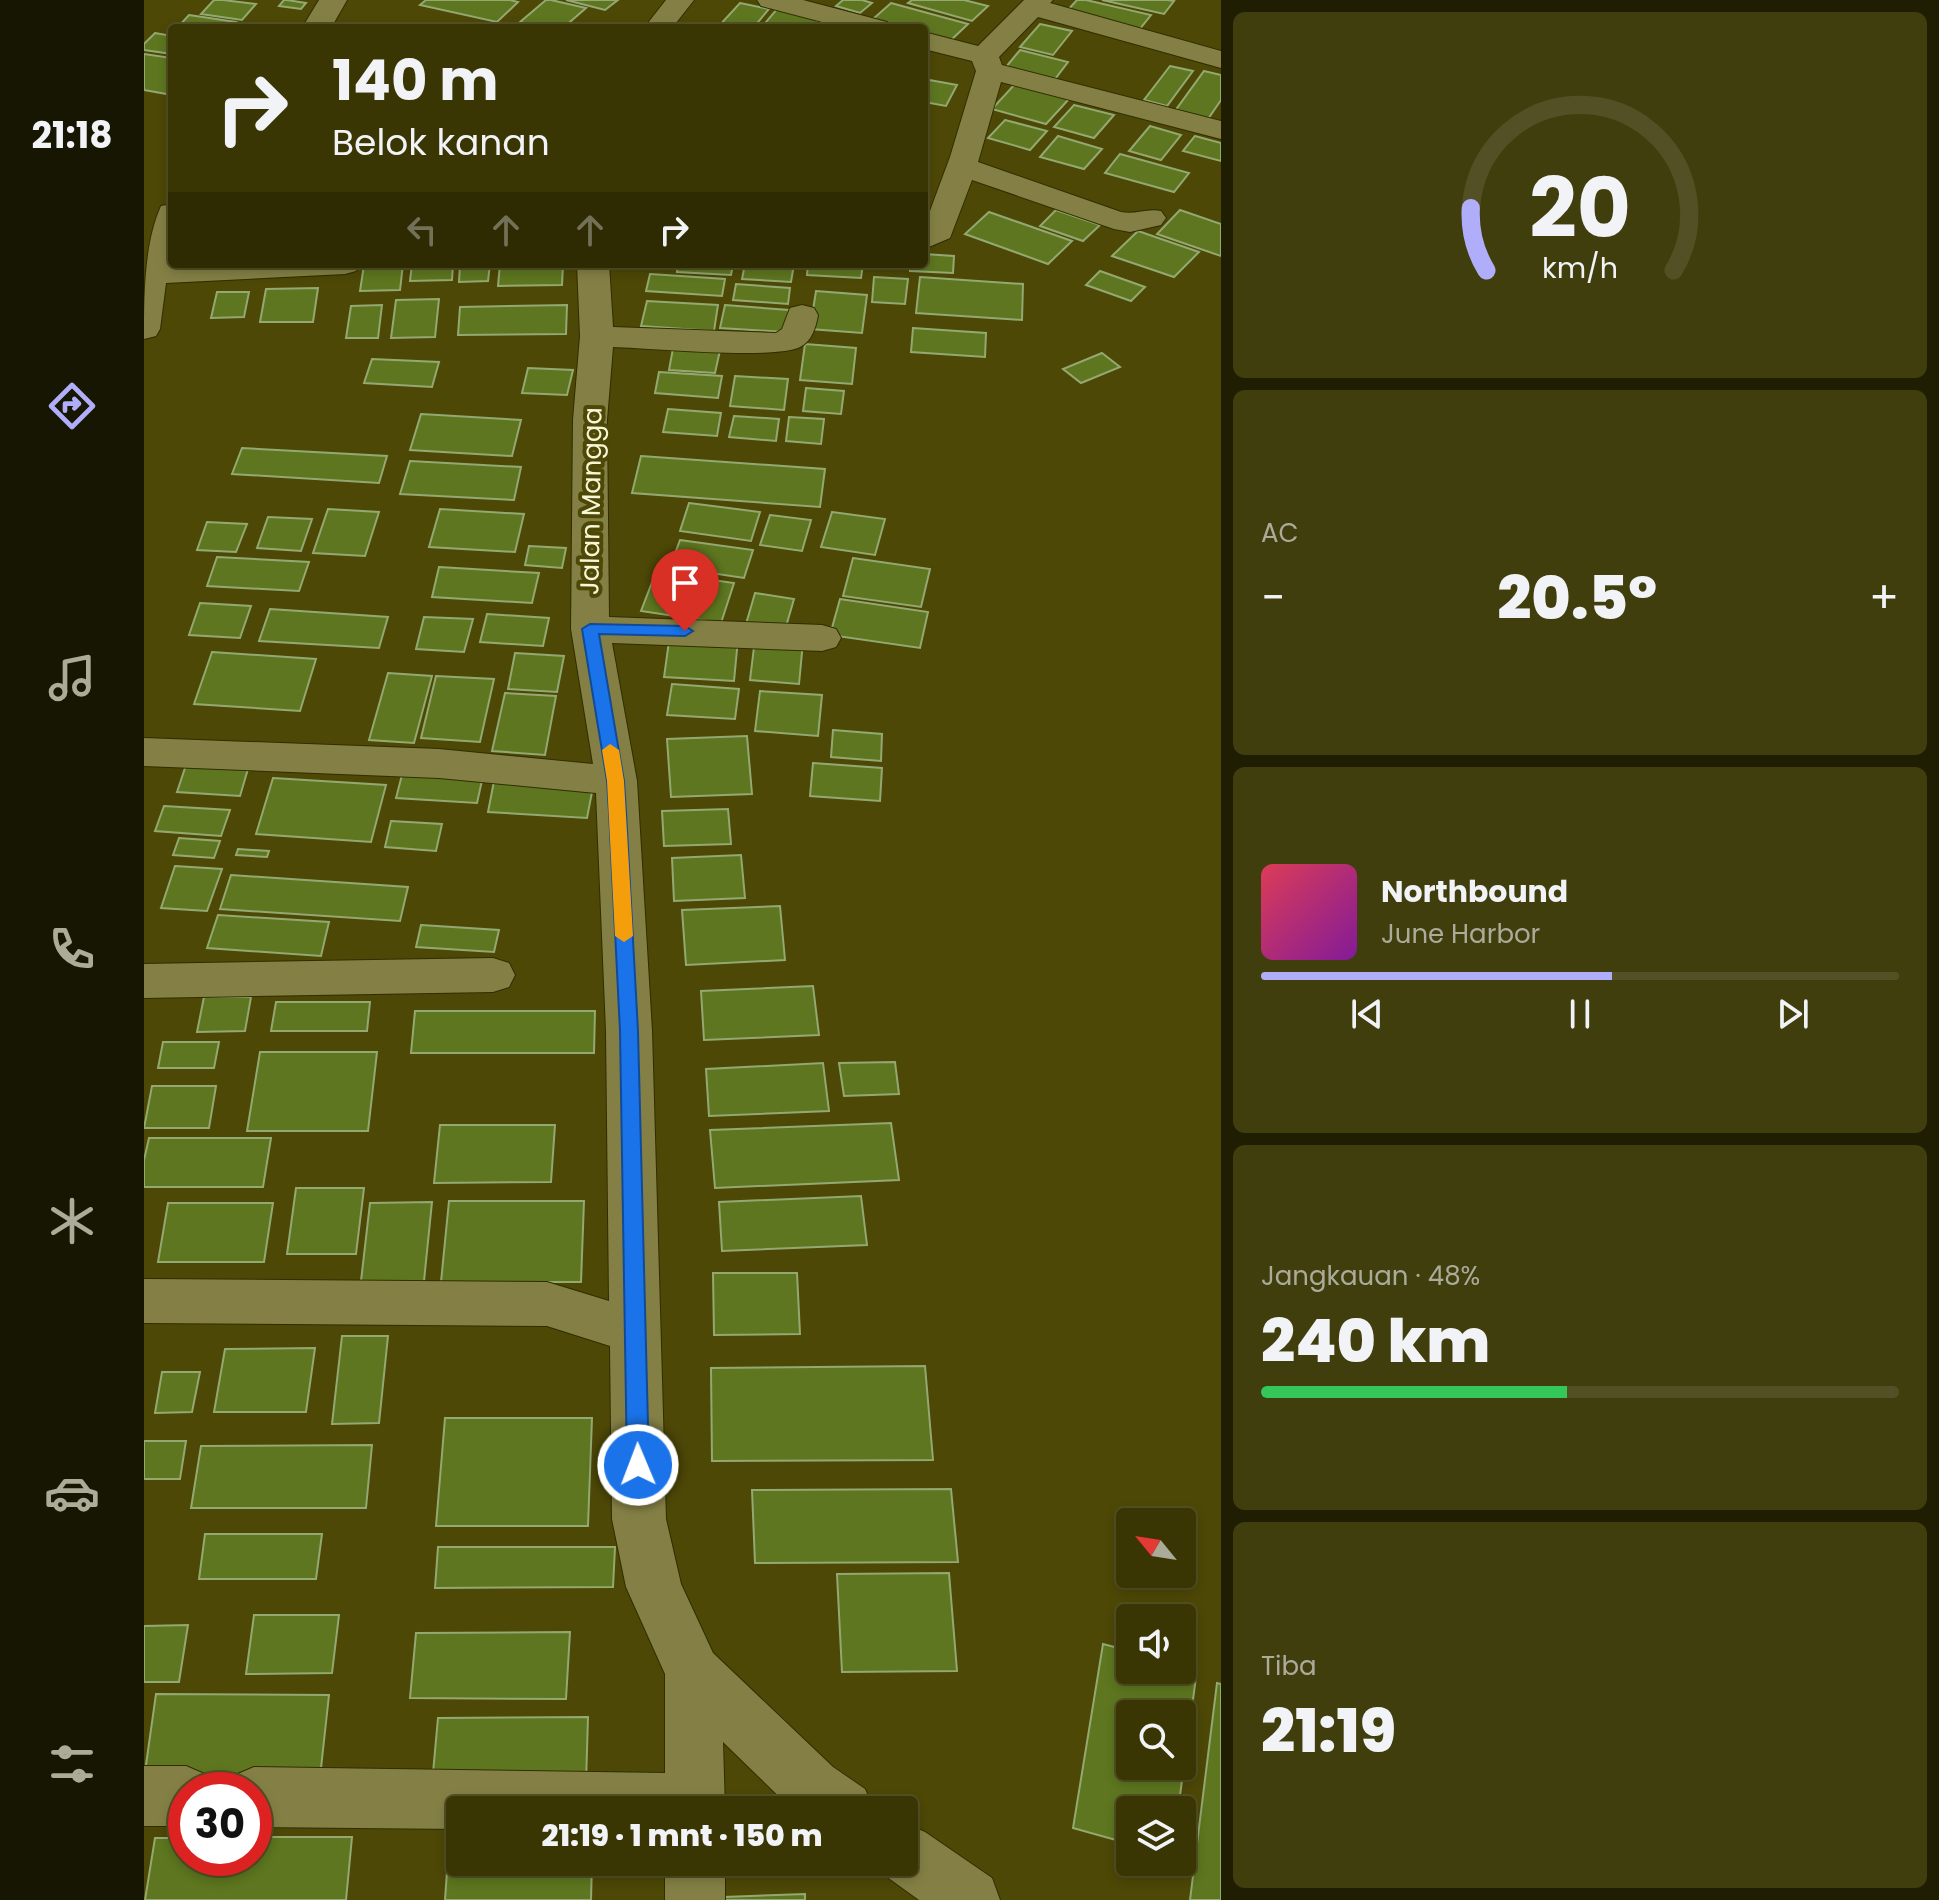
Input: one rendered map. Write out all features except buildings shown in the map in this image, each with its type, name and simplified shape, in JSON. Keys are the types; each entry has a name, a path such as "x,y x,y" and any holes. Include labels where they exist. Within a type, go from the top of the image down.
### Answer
{"street":[{"path":"661,24 680,0"},
{"path":"771,0 862,24"},
{"path":"928,238 939,231 961,166 987,64 1036,4 1221,60"},
{"path":"928,42 987,64 1221,130"},
{"path":"961,166 1114,220 1130,223 1150,218"},
{"path":"144,329 150,267 168,223"},
{"name":"Jalan Mangga","path":"593,268 597,336 590,420 590,629 616,781 629,1031 639,1519 654,1587 693,1673 824,1796"},
{"path":"597,336 777,343 792,340 798,334 802,315"},
{"path":"590,629 822,638"},
{"path":"144,752 326,758 564,774 616,781"},
{"path":"144,981 493,975"},
{"path":"144,1301 547,1304 635,1331"},
{"path":"693,1673 695,1796"},
{"path":"144,1796 168,1796"},
{"path":"272,1797 446,1801"},
{"path":"918,1863 970,1900"},
{"path":"695,1876 695,1900"}],"slow traffic":[{"path":"610,750 616,781 624,936"}],"route":[{"path":"638,1465 629,1031 618,812 616,781 590,629 685,631"}]}
